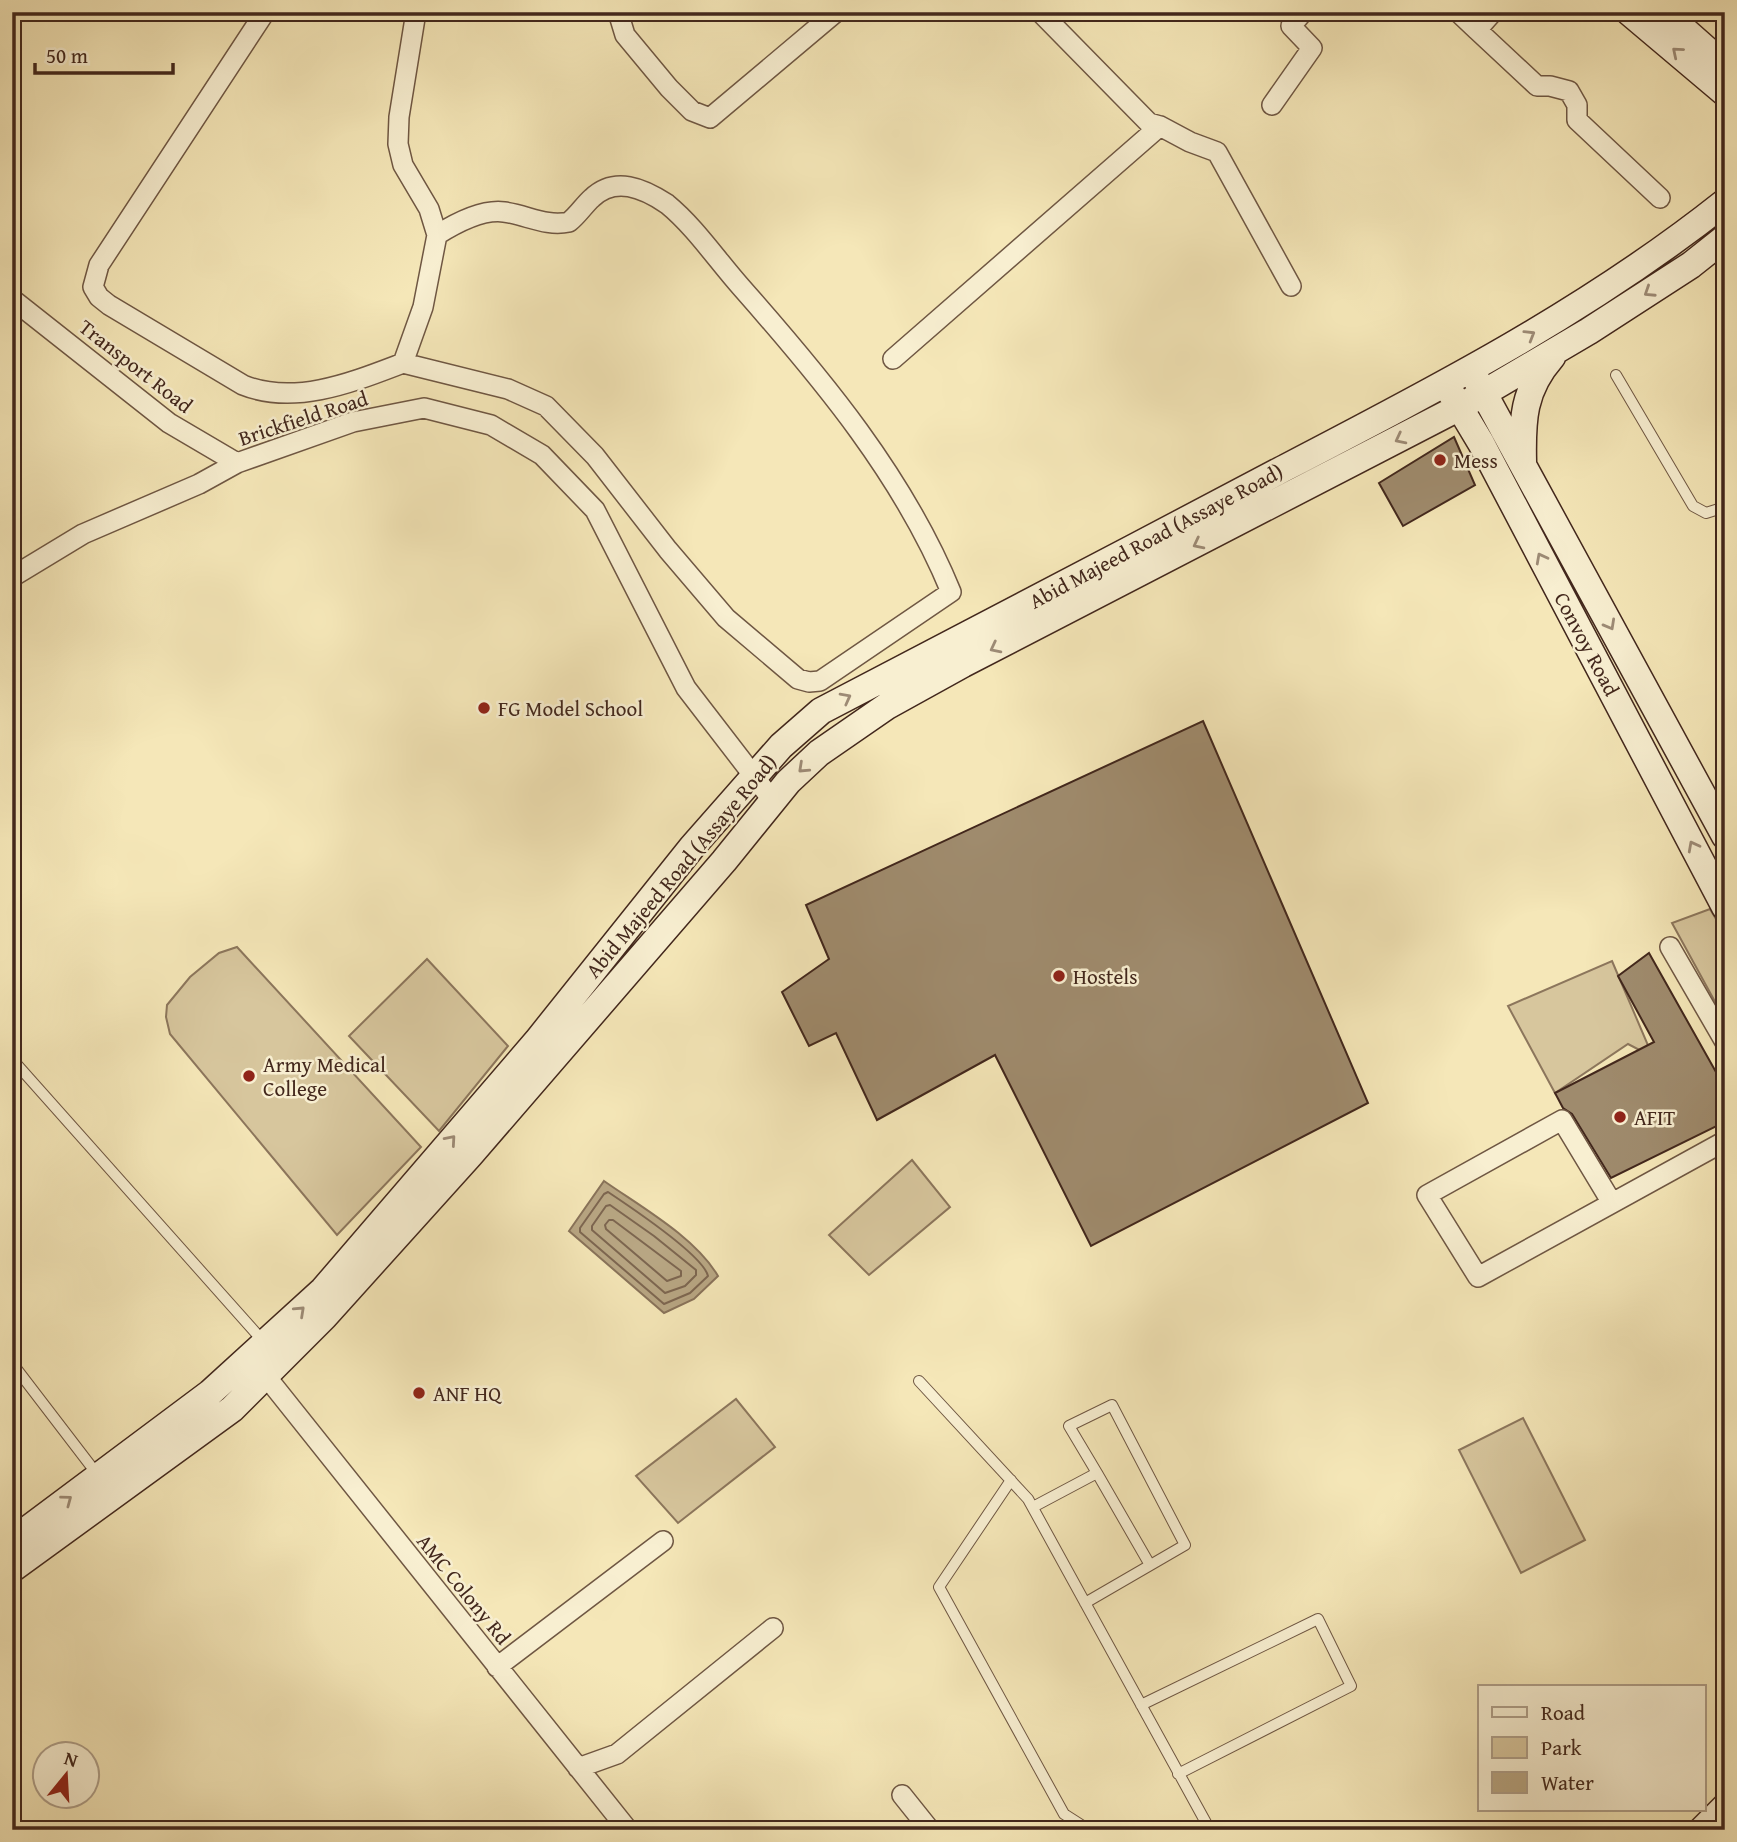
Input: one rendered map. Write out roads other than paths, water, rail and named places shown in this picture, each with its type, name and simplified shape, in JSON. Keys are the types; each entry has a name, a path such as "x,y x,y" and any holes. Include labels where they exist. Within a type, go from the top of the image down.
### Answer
{"main road":[{"path":"1629,12 1725,93"},
{"path":"1664,12 1721,61"},
{"name":"Abid Majeed Road (Assaye Road)","path":"12,1569 232,1409 324,1317 470,1155 724,861 772,801 819,754 887,706 1460,407 1477,382 1669,247 1725,202"},
{"name":"Abid Majeed Road (Assaye Road)","path":"12,1541 210,1393 323,1290 537,1041 692,847 781,746 821,711 1445,384 1477,382 1560,348 1691,265 1725,238"},
{"path":"1523,465 1522,422 1529,395 1539,372 1560,348"},
{"name":"Convoy Road","path":"1477,382 1725,835"},
{"name":"Convoy Road","path":"1445,384 1481,443 1725,907"},
{"path":"1702,1830 1725,1807"}],"street":[{"path":"265,12 99,265 93,287 99,297 256,391 272,393 320,389 363,378 402,363 508,388 546,406 596,456 668,550 726,618 798,679 820,681 951,592 908,506 859,429 771,321 667,204 646,191 613,185 603,188 591,198 569,222 547,223 503,212 489,213 437,235"},
{"path":"402,363 423,307 437,235 429,209 403,165 398,144 416,12"},
{"path":"618,12 625,35 669,88 692,111 710,118 836,12"},
{"path":"1040,12 1149,123 1217,152 1291,286"},
{"path":"1272,105 1312,48 1291,26 1303,12"},
{"path":"1458,12 1537,86 1569,91 1577,104 1577,120 1660,198"},
{"path":"1477,30 1493,12"},
{"path":"893,359 1160,126"},
{"path":"1691,265 1725,256"},
{"name":"Transport Road","path":"12,299 169,423 237,463"},
{"name":"Brickfield Road","path":"12,577 83,534 199,484 237,463 353,422 424,408 491,425 542,455 595,509 686,688 772,801"},
{"path":"1670,947 1725,1042"},
{"path":"1612,1203 1562,1120 1427,1195 1478,1277 1725,1141"},
{"name":"AMC Colony Rd","path":"265,1376 628,1830"},
{"path":"497,1667 663,1541"},
{"path":"578,1768 617,1754 773,1628"},
{"path":"902,1795 930,1830"}],"lane":[{"path":"1616,375 1693,506 1706,513 1725,507"},
{"path":"12,1059 265,1343"},
{"path":"12,1363 99,1476"},
{"path":"919,1381 1033,1507 1210,1830"},
{"path":"1085,1603 1185,1545 1112,1405 1069,1426 1150,1564"},
{"path":"1033,1507 1097,1473"},
{"path":"1011,1480 939,1587 1064,1814 1089,1830"},
{"path":"1141,1705 1318,1619 1351,1686 1178,1774"}],"water":[{"path":"604,1181 682,1236 708,1262 718,1276 694,1299 664,1313 569,1231"}],"place":[{"name":"Mess","path":"1440,460"},
{"name":"FG Model School","path":"484,708"},
{"name":"Hostels","path":"1059,976"},
{"name":"Army Medical College","path":"249,1076"},
{"name":"AFIT","path":"1620,1117"},
{"name":"ANF HQ","path":"419,1393"}]}
